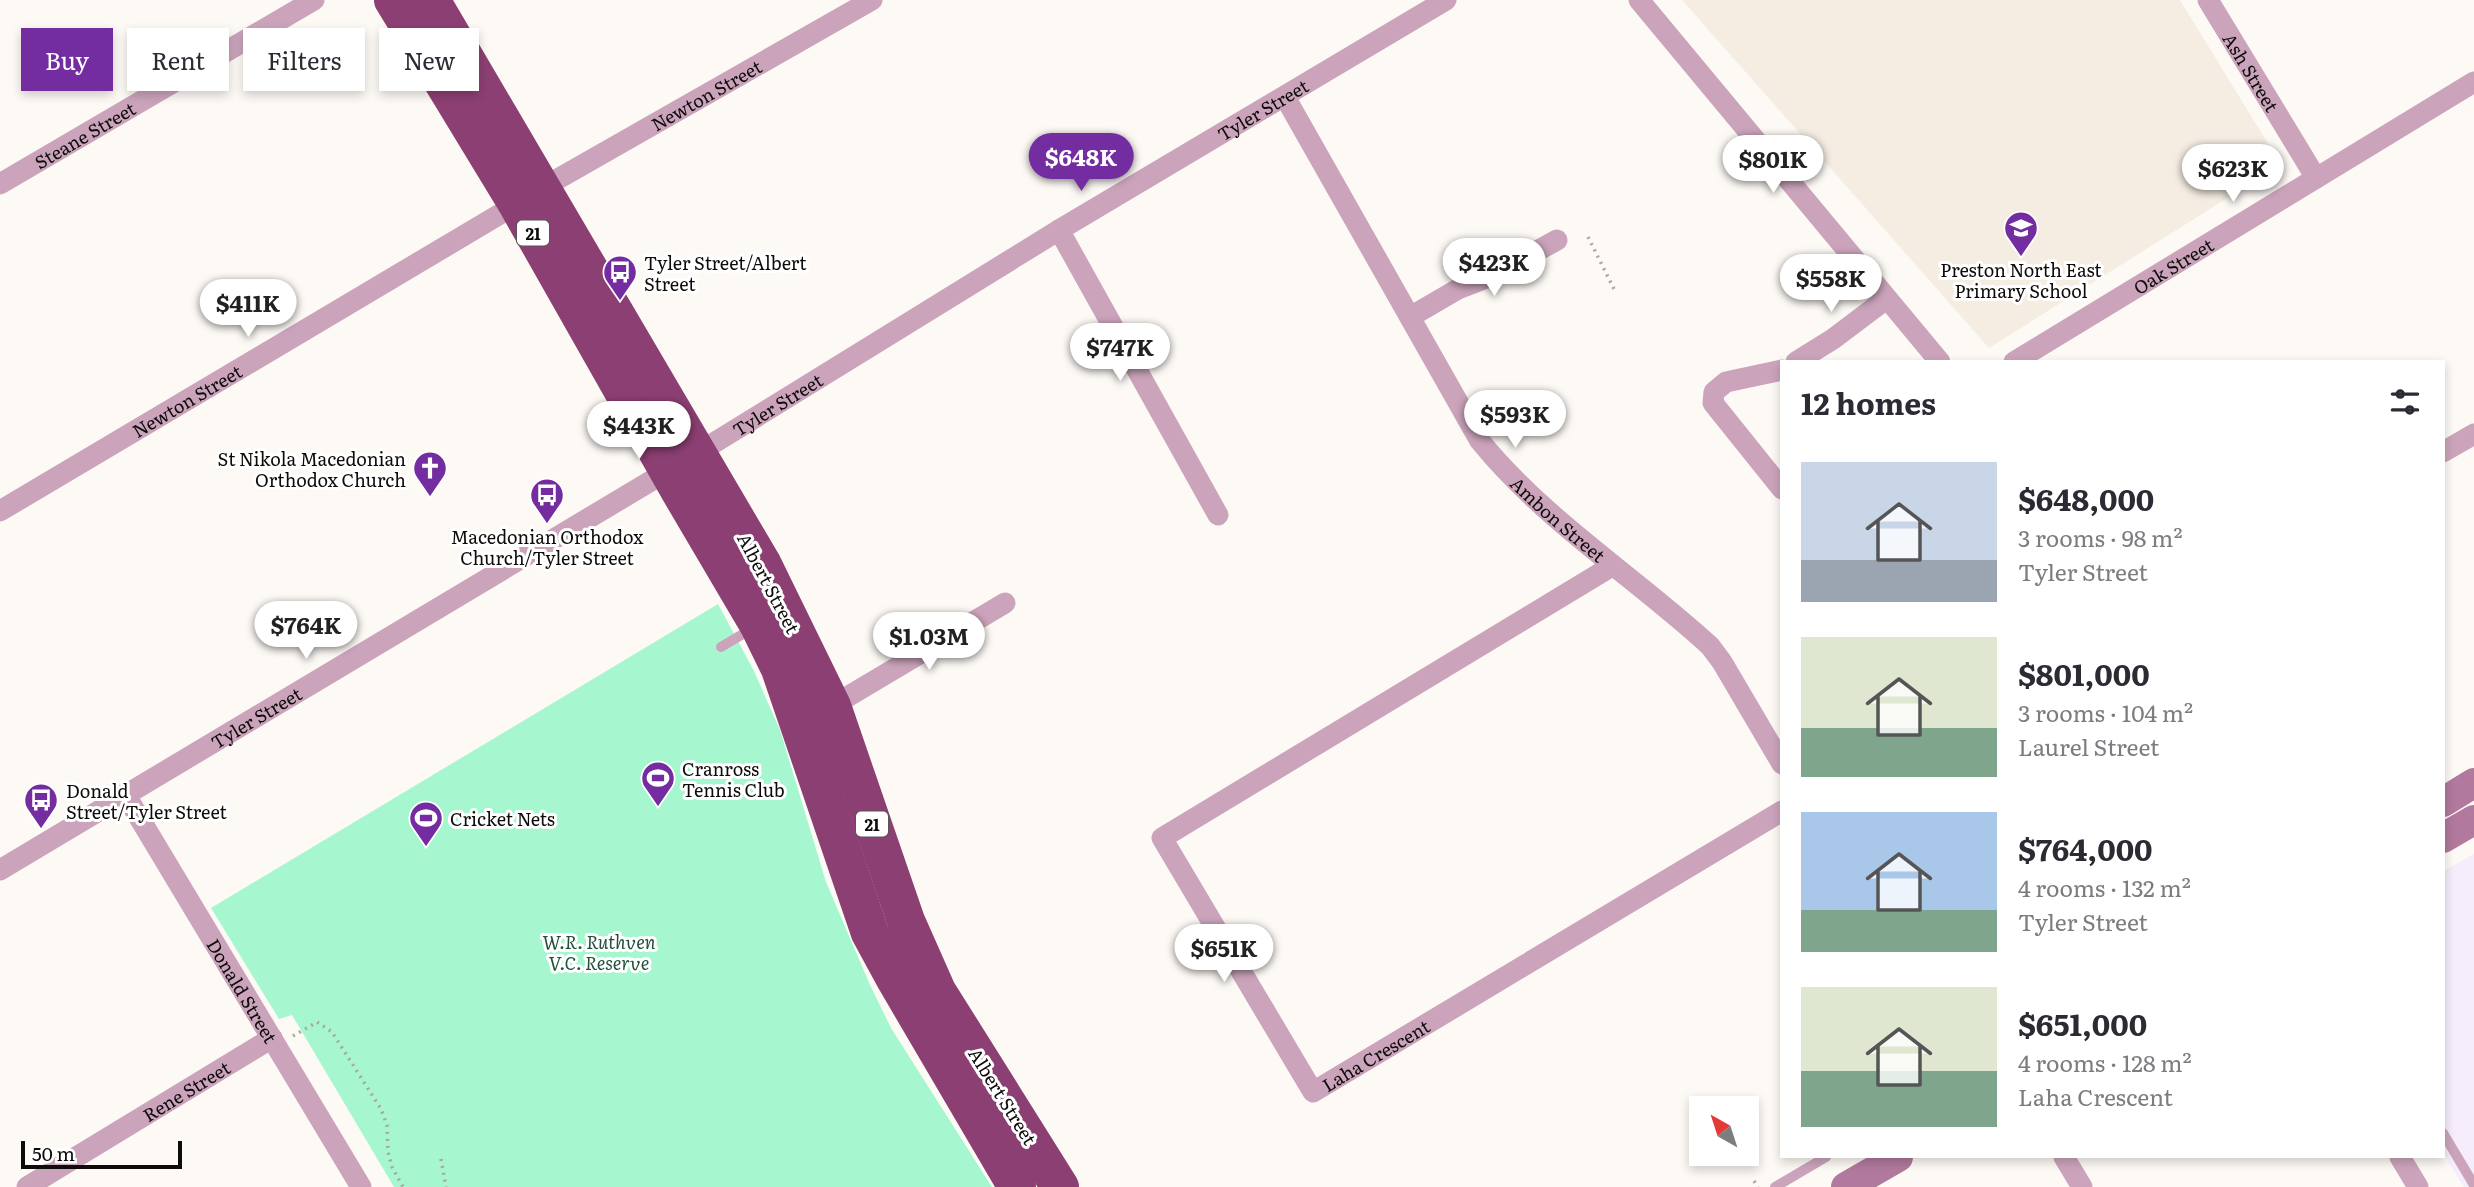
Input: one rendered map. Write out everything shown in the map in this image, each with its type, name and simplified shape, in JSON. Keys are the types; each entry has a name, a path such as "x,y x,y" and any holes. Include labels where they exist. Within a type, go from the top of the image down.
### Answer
{"highway":[{"name":"Albert Street","path":"393,0 528,196"},
{"name":"Albert Street","path":"431,0 528,196 681,462 780,669 870,933 1017,1187"},
{"name":"Albert Street","path":"681,462 763,565 832,706 906,921 937,991 1060,1187"},
{"path":"870,933 906,921"}],"street":[{"name":"Steane Street","path":"0,184 314,0"},
{"name":"Newton Street","path":"0,511 528,196 872,0"},
{"name":"Tyler Street","path":"0,870 681,462 1059,230 1446,0"},
{"path":"1639,0 1938,360"},
{"name":"Ash Street","path":"2208,0 2316,178"},
{"name":"Oak Street","path":"2017,360 2474,82"},
{"name":"Ambon Street","path":"1285,97 1487,449 1507,474 1612,566 1710,646 1780,761"},
{"path":"1059,230 1218,514"},
{"path":"1410,317 1458,289 1494,275 1557,240"},
{"path":"1799,360 1833,339 1886,299"},
{"path":"1780,370 1726,382 1714,392 1713,403 1780,487"},
{"path":"2445,451 2474,434"},
{"name":"Laha Crescent","path":"1612,566 1162,838 1313,1092 1780,812"},
{"path":"832,706 1005,603"},
{"path":"2445,802 2474,783"},
{"name":"Donald Street","path":"125,794 361,1187"},
{"path":"2445,837 2474,820"},
{"name":"Rene Street","path":"27,1187 274,1042"},
{"path":"1846,1187 1896,1158"},
{"path":"2065,1158 2082,1187"},
{"path":"2401,1158 2418,1187"}],"lane":[{"path":"721,647 758,624"},
{"path":"2445,1136 2474,1185"},
{"path":"1775,1187 1824,1158"}],"path":[{"path":"1588,237 1614,289"},
{"path":"274,1042 317,1022 332,1032 381,1109 387,1125 388,1152 392,1167 403,1187"},
{"path":"441,1159 446,1187"},
{"path":"1754,1181 1758,1187"}],"shaded area":[{"name":"Preston North East Primary School","path":"1682,0 2180,0 2275,155 2275,168 1989,348"},
{"path":"2474,854 2474,1187 2464,1187 2445,1156 2445,870"}],"green space":[{"name":"W.R. Ruthven V.C. Reserve","path":"718,604 754,671 780,730 826,882 870,985 891,1028 992,1187 394,1187 292,1015 279,1019 211,908"}],"place":[{"name":"Preston North East Primary School","path":"2021,258"},
{"name":"Tyler Street/Albert Street","path":"620,302"},
{"name":"St Nikola Macedonian Orthodox Church","path":"430,498"},
{"name":"Macedonian Orthodox Church/Tyler Street","path":"547,525"},
{"name":"Cranross Tennis Club","path":"658,808"},
{"name":"Donald Street/Tyler Street","path":"41,830"},
{"name":"Cricket Nets","path":"426,848"}]}
